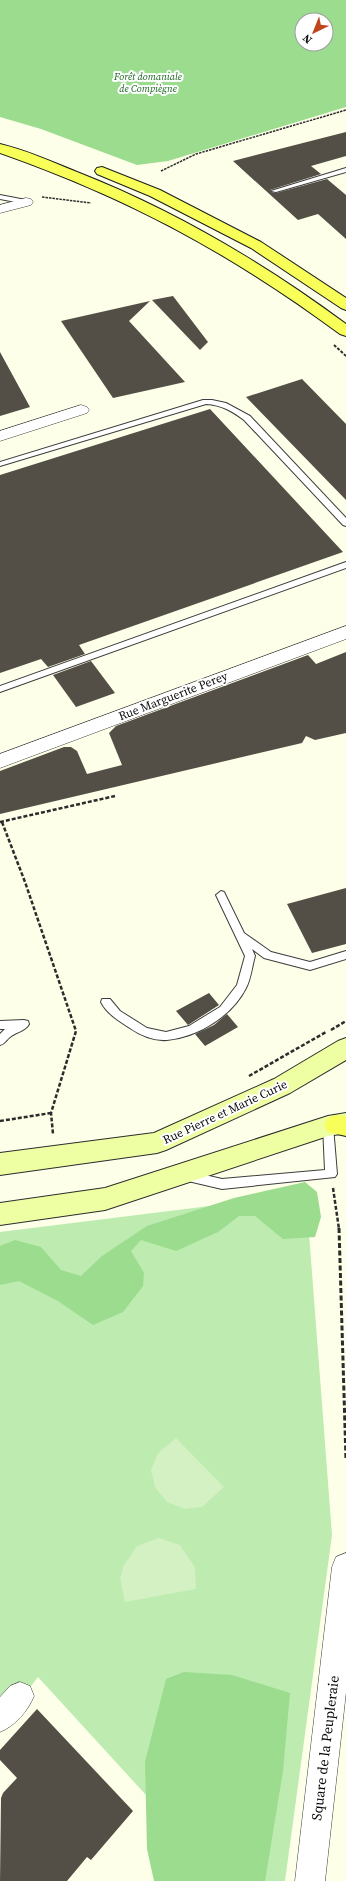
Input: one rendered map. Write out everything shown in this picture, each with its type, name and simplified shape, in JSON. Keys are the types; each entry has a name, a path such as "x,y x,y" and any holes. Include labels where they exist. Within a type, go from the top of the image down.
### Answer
{"main road":[{"path":"0,134 59,154"},
{"path":"0,148 95,184 160,213 219,245 265,273 305,299 346,331"},
{"path":"88,166 154,193 256,245 346,305"},
{"name":"Rue Pierre et Marie Curie","path":"0,1164 157,1143 282,1086 346,1048"},
{"path":"0,1214 105,1199 240,1154 339,1125"}],"street":[{"path":"0,209 32,200"},
{"path":"0,436 81,410"},
{"name":"Rue Marguerite Perey","path":"0,761 346,632"},
{"name":"Square de la Peupleraie","path":"310,1881 341,1653 346,1576"},
{"path":"0,1718 20,1696"}],"lane":[{"path":"274,190 346,170"},
{"path":"0,197 32,200"},
{"path":"0,464 206,402 220,402 247,418 346,524"},
{"path":"0,689 346,565"},
{"path":"106,1002 116,1014 145,1032 166,1036 192,1030 224,1010 242,987 250,956 221,895"},
{"path":"240,936 268,954 310,966 346,955"},
{"path":"0,1025 24,1024 7,1033 0,1041"},
{"path":"182,1174 222,1184 331,1174 339,1125"}],"path":[{"path":"162,171 196,154 346,110"},
{"path":"32,200 90,203 97,206"},
{"path":"331,342 346,356"},
{"path":"55,1157 51,1113 76,1031 25,882 1,822 115,796"},
{"path":"244,1079 346,1021"},
{"path":"0,1121 51,1113"},
{"path":"331,1174 339,1222 346,1460"}],"green space":[{"name":"Forêt domaniale de Compiègne","path":"0,0 346,0 346,107 168,161 137,165 41,129 0,117"},
{"path":"305,1182 317,1192 321,1217 315,1237 283,1239 255,1216 239,1216 218,1232 176,1251 141,1240 131,1251 144,1273 143,1286 123,1312 93,1325 58,1301 19,1281 0,1285 0,1246 15,1240 41,1247 61,1270 81,1276 102,1256 147,1226 234,1198"},
{"path":"306,1194 332,1535 285,1881 196,1881 189,1842 38,1677 0,1726 0,1232"},
{"path":"176,1438 224,1487 202,1507 185,1509 167,1502 155,1487 151,1470 158,1453"},
{"path":"159,1538 180,1545 195,1567 196,1589 125,1602 120,1578 124,1565 137,1546"},
{"path":"184,1672 232,1675 290,1693 283,1771 265,1881 154,1881 147,1849 145,1762 166,1679"}],"building":[{"path":"346,132 346,156 311,166 321,174 270,190 271,192 276,193 327,179 346,195 346,239 318,214 298,220 233,161"},
{"path":"173,296 208,342 200,350 152,300"},
{"path":"150,301 129,321 185,382 113,398 61,321"},
{"path":"0,352 30,407 0,416"},
{"path":"302,379 346,424 346,500 246,397"},
{"path":"210,409 343,552 79,645 85,654 48,667 41,659 0,673 0,475"},
{"path":"346,652 346,733 315,740 306,736 302,743 0,814 0,771 64,747 71,747 77,751 87,774 122,765 109,733 116,726 308,655 316,664"},
{"path":"91,661 115,693 76,707 53,675"},
{"path":"346,888 346,944 312,953 287,904"},
{"path":"209,993 219,1005 188,1025 176,1011"},
{"path":"227,1014 238,1027 205,1046 195,1034 214,1025"},
{"path":"37,1709 133,1811 91,1860 87,1857 67,1881 0,1881 1,1798 3,1793 17,1778 0,1760 0,1750"}]}
